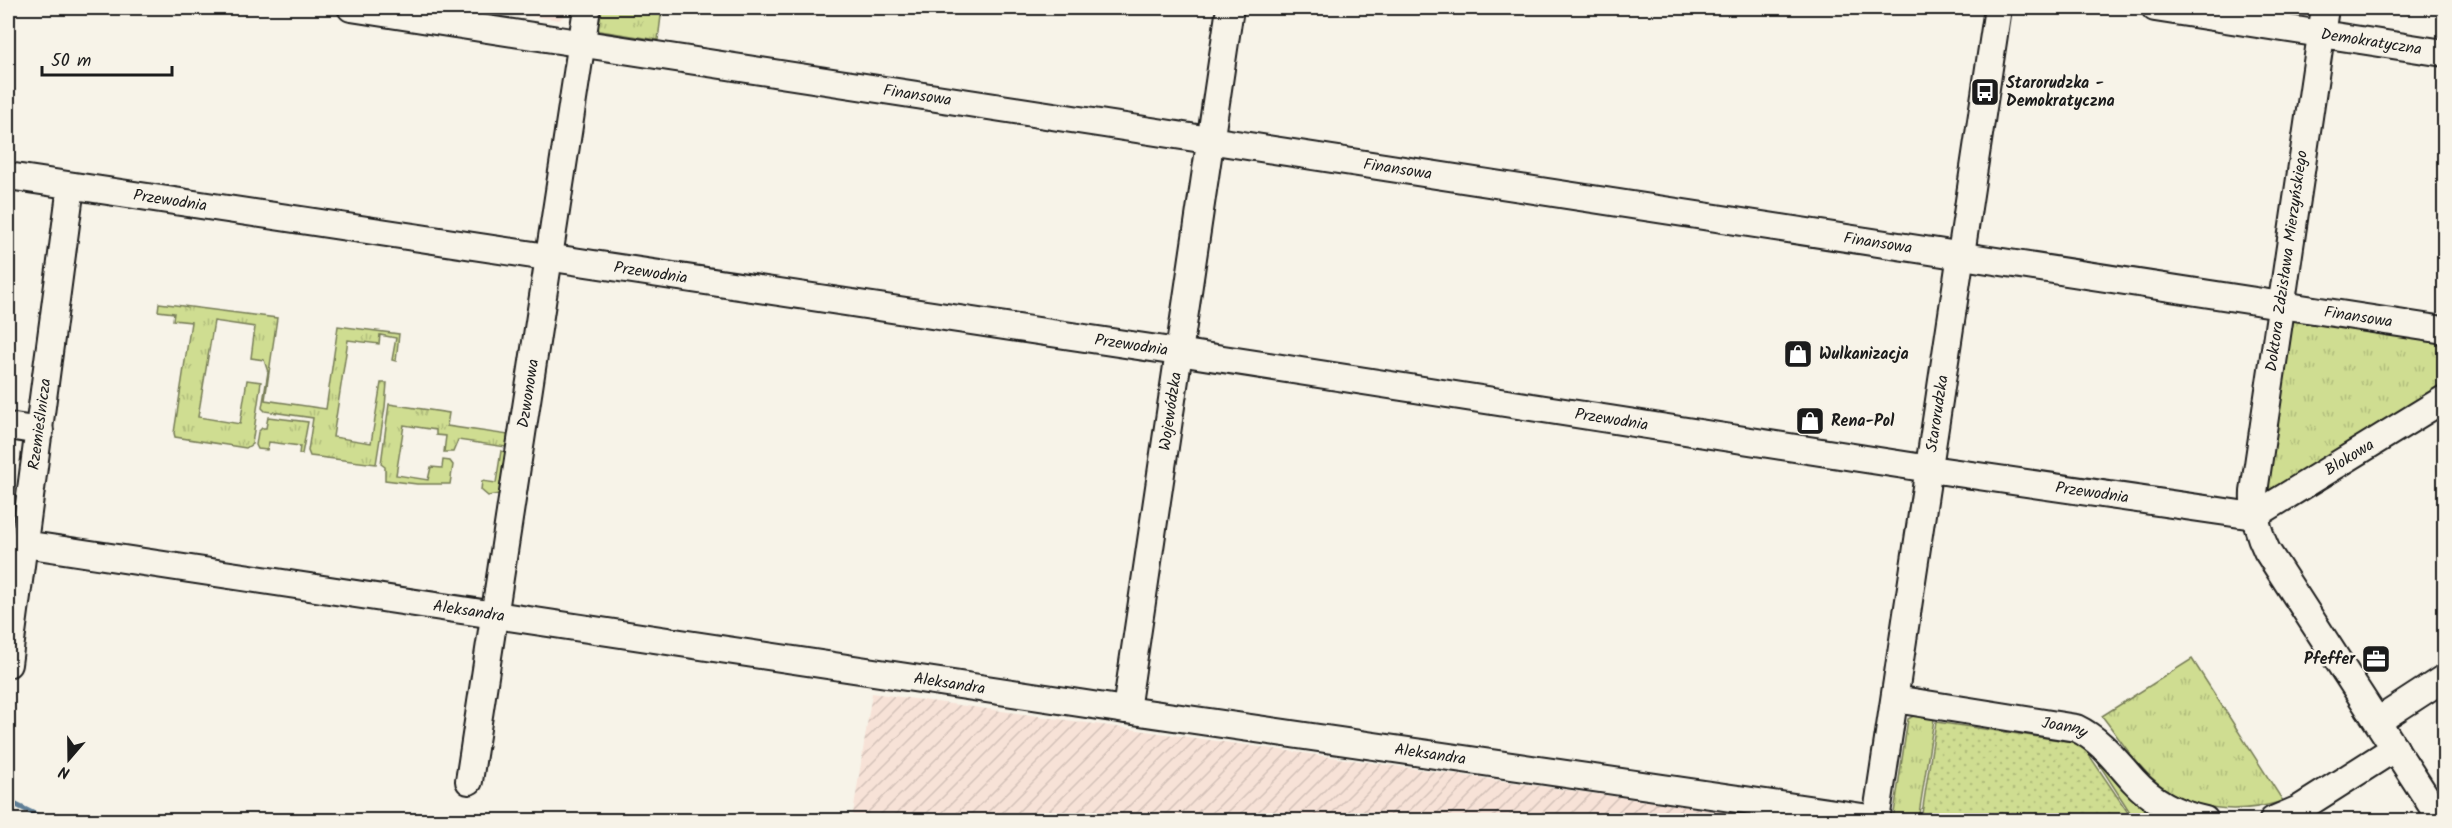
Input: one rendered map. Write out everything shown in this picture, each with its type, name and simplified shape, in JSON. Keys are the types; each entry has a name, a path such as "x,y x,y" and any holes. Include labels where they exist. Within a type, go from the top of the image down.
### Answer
{"street":[{"name":"Finansowa","path":"351,8 2445,330"},
{"name":"Dzwonowa","path":"469,781 587,8"},
{"name":"Wojewódzka","path":"1126,710 1230,8"},
{"name":"Starorudzka","path":"1876,820 1998,8"},
{"name":"Demokratyczna","path":"2155,8 2445,53"},
{"name":"Doktora Zdzisława Mierzyńskiego","path":"2254,516 2254,492 2325,8"},
{"name":"Przewodnia","path":"8,176 1178,352 1930,469 2254,516"},
{"name":"Rzemieślnicza","path":"8,664 71,186"},
{"name":"Blokowa","path":"2254,516 2445,399"},
{"path":"8,426 39,431"},
{"path":"2254,516 2267,551 2441,820"},
{"name":"Aleksandra","path":"24,544 1876,820"},
{"path":"2378,722 2445,678"},
{"name":"Joanny","path":"1894,699 2058,723 2076,728 2098,741 2133,781 2156,800 2182,813 2205,820"},
{"path":"2273,820 2299,809 2395,748"}],"shaded area":[{"path":"476,8 570,8 569,12 559,20"},
{"path":"872,693 1782,820 852,820"}],"green space":[{"path":"599,8 662,8 658,40 600,31 597,28"},
{"path":"159,303 277,318 265,400 326,409 338,326 399,334 396,361 392,360 396,338 380,335 379,344 348,340 333,437 371,443 381,383 387,383 376,464 310,456 308,451 313,418 265,411 262,408 268,372 264,360 251,358 255,327 214,321 198,417 240,424 247,380 261,382 252,444 246,448 175,437 191,322 173,320 174,313 158,311"},
{"path":"2294,317 2444,340 2444,391 2265,499 2291,320"},
{"path":"389,404 449,413 447,426 509,435 506,447 458,440 453,452 444,452 446,436 436,435 436,430 404,425 396,475 428,480 431,467 442,468 443,460 450,461 453,465 450,484 417,484 385,480 385,467 381,464"},
{"path":"268,417 308,422 302,454 299,454 300,446 269,442 267,450 258,449 256,445 258,432 266,428"},
{"path":"501,451 506,452 499,494 488,496 481,490 482,481 496,483"},
{"path":"2192,659 2283,801 2231,809 2214,808 2182,798 2166,789 2145,771 2102,716"},
{"path":"1915,715 1934,719 1918,820 1893,820 1908,719"},
{"path":"1936,722 2073,742 2083,746 2133,820 1921,820"},
{"path":"2090,750 2179,820 2135,820"}],"waterway":[{"path":"8,801 47,820"}],"place":[{"name":"Starorudzka - Demokratyczna","path":"1985,92"},
{"name":"Wulkanizacja","path":"1798,354"},
{"name":"Rena-Pol","path":"1810,421"},
{"name":"Pfeffer","path":"2376,659"}]}
